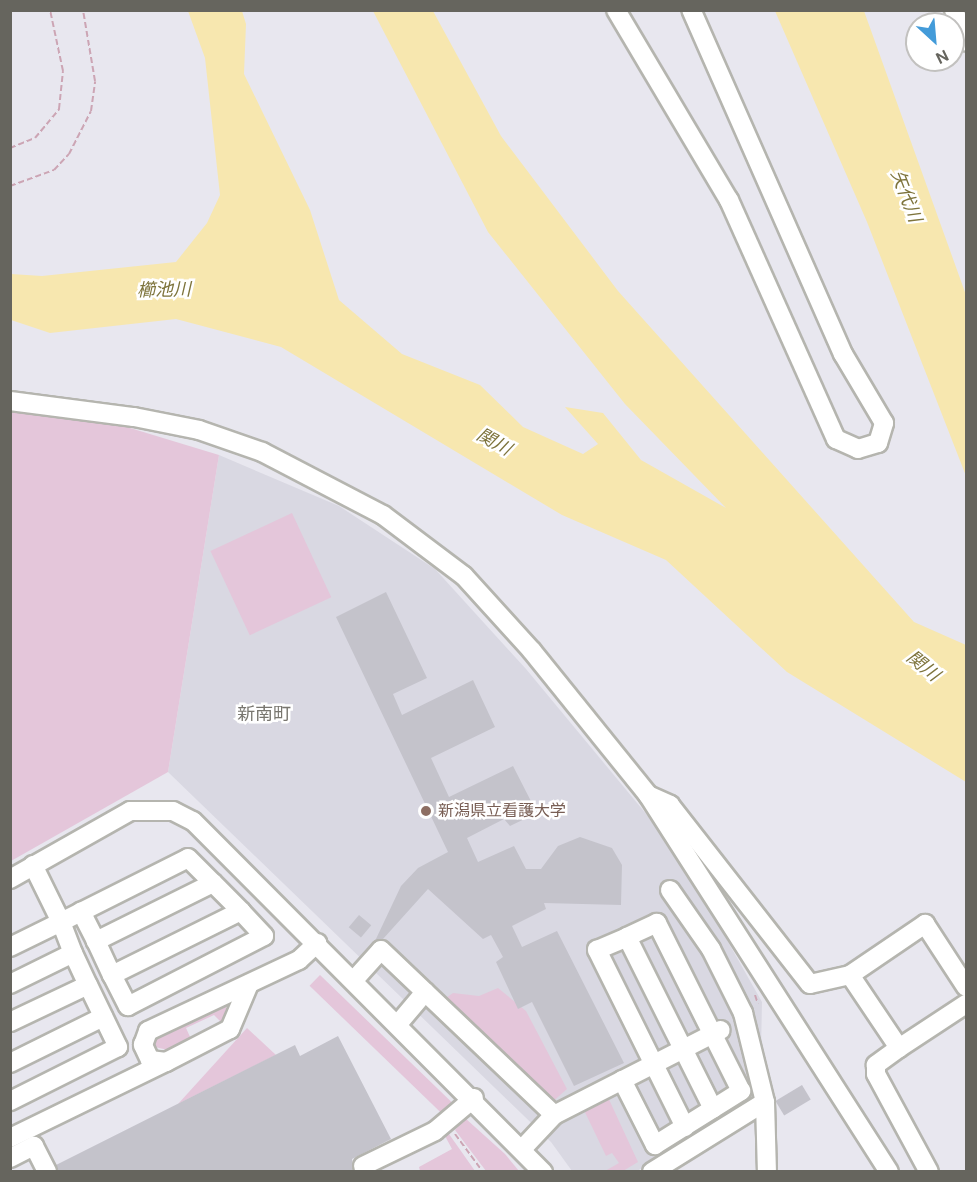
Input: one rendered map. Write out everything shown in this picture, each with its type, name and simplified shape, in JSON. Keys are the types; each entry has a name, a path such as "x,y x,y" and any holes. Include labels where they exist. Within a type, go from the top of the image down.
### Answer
{"street":[{"path":"616,10 729,200 836,439 858,449 878,443 884,423 843,354 691,10"},
{"path":"954,10 966,42"},
{"path":"10,401 199,430 262,452 383,515 464,576 532,651 648,795 889,1172"},
{"path":"648,795 670,805 810,984 850,975 925,924 966,987"},
{"path":"10,879 130,811 173,811 192,821 474,1098 543,1172"},
{"path":"10,946 188,858 264,936 128,1006 81,912"},
{"path":"10,1101 118,1047 33,865"},
{"path":"96,941 213,883"},
{"path":"670,890 711,950 743,1013 765,1102 761,1168"},
{"path":"112,975 241,911"},
{"path":"622,1080 655,1145 684,1127 713,1109 741,1091 717,1032 657,923 597,950 684,1127"},
{"path":"627,937 713,1109"},
{"path":"166,1062 150,1060 143,1045 148,1030 299,960 317,944"},
{"path":"354,980 381,950 554,1115"},
{"path":"10,984 73,953"},
{"path":"850,975 899,1048"},
{"path":"10,1138 230,1029 249,984"},
{"path":"10,1022 88,985"},
{"path":"398,1024 425,992"},
{"path":"929,1172 876,1074 876,1065 966,1004"},
{"path":"10,1063 103,1017"},
{"path":"523,1148 554,1115 717,1032"},
{"path":"363,1166 444,1123 474,1098"},
{"path":"652,1172 765,1102"},
{"path":"10,1158 34,1146 47,1172"}],"path":[{"path":"10,148 35,138 59,109 63,71 50,10"},
{"path":"10,186 54,170 69,154 91,111 95,81 83,10"},
{"path":"444,1123 483,1172"}],"shaded area":[{"path":"11,408 107,421 219,455 168,772 11,861"},
{"name":"新潟県立看護大学","path":"219,455 339,506 435,569 526,669 676,850 762,1002 760,1099 637,1171 572,1171 551,1142 168,772"},
{"path":"292,513 331,597 250,635 210,551"},
{"path":"320,975 454,1104 443,1115 310,986"},
{"path":"498,988 526,1011 567,1089 550,1104 443,1000 453,993 479,996"},
{"path":"229,998 222,1023 214,1015 186,1028 191,1039 168,1050 155,1047 155,1035"},
{"path":"247,1028 276,1055 178,1104"},
{"path":"606,1093 638,1162 623,1171 605,1171 619,1163 612,1153 606,1156 582,1106"},
{"path":"465,1118 505,1154 519,1171 486,1171 455,1130"},
{"path":"449,1134 475,1171 420,1171 419,1167 452,1149 445,1136"}],"water":[{"path":"188,11 242,11 246,24 244,74 310,210 339,300 402,354 480,385 523,427 583,454 598,444 565,407 603,413 641,460 726,508 625,404 488,232 373,11 433,11 501,136 618,291 914,622 966,645 966,782 787,672 666,560 562,515 281,347 176,319 50,333 11,320 11,274 42,276 176,262 207,223 220,195 205,58"},
{"name":"矢代川","path":"775,11 864,11 966,295 966,476 867,222"}],"building":[{"path":"386,592 427,678 393,694 402,715 473,680 495,727 431,758 449,797 513,766 537,813 510,826 504,819 467,838 478,862 514,846 526,869 541,869 558,846 580,837 612,848 622,865 621,905 544,903 546,909 512,926 522,947 557,931 624,1063 574,1086 532,1002 518,1009 496,962 503,957 491,935 483,939 428,889 383,939 375,941 401,886 418,868 448,852 336,617"},
{"path":"359,915 371,925 361,938 349,927"},
{"path":"338,1036 391,1139 352,1159 353,1172 58,1172 56,1165 295,1045 300,1056"},
{"path":"802,1085 811,1100 784,1116 775,1101"}],"place":[{"name":"新潟県立看護大学","path":"426,811"}],"district":[{"name":"新南町","path":"264,714"}],"water label":[{"name":"櫛池川","path":"164,290"},
{"name":"関川","path":"494,442"},
{"name":"関川","path":"923,666"}]}
